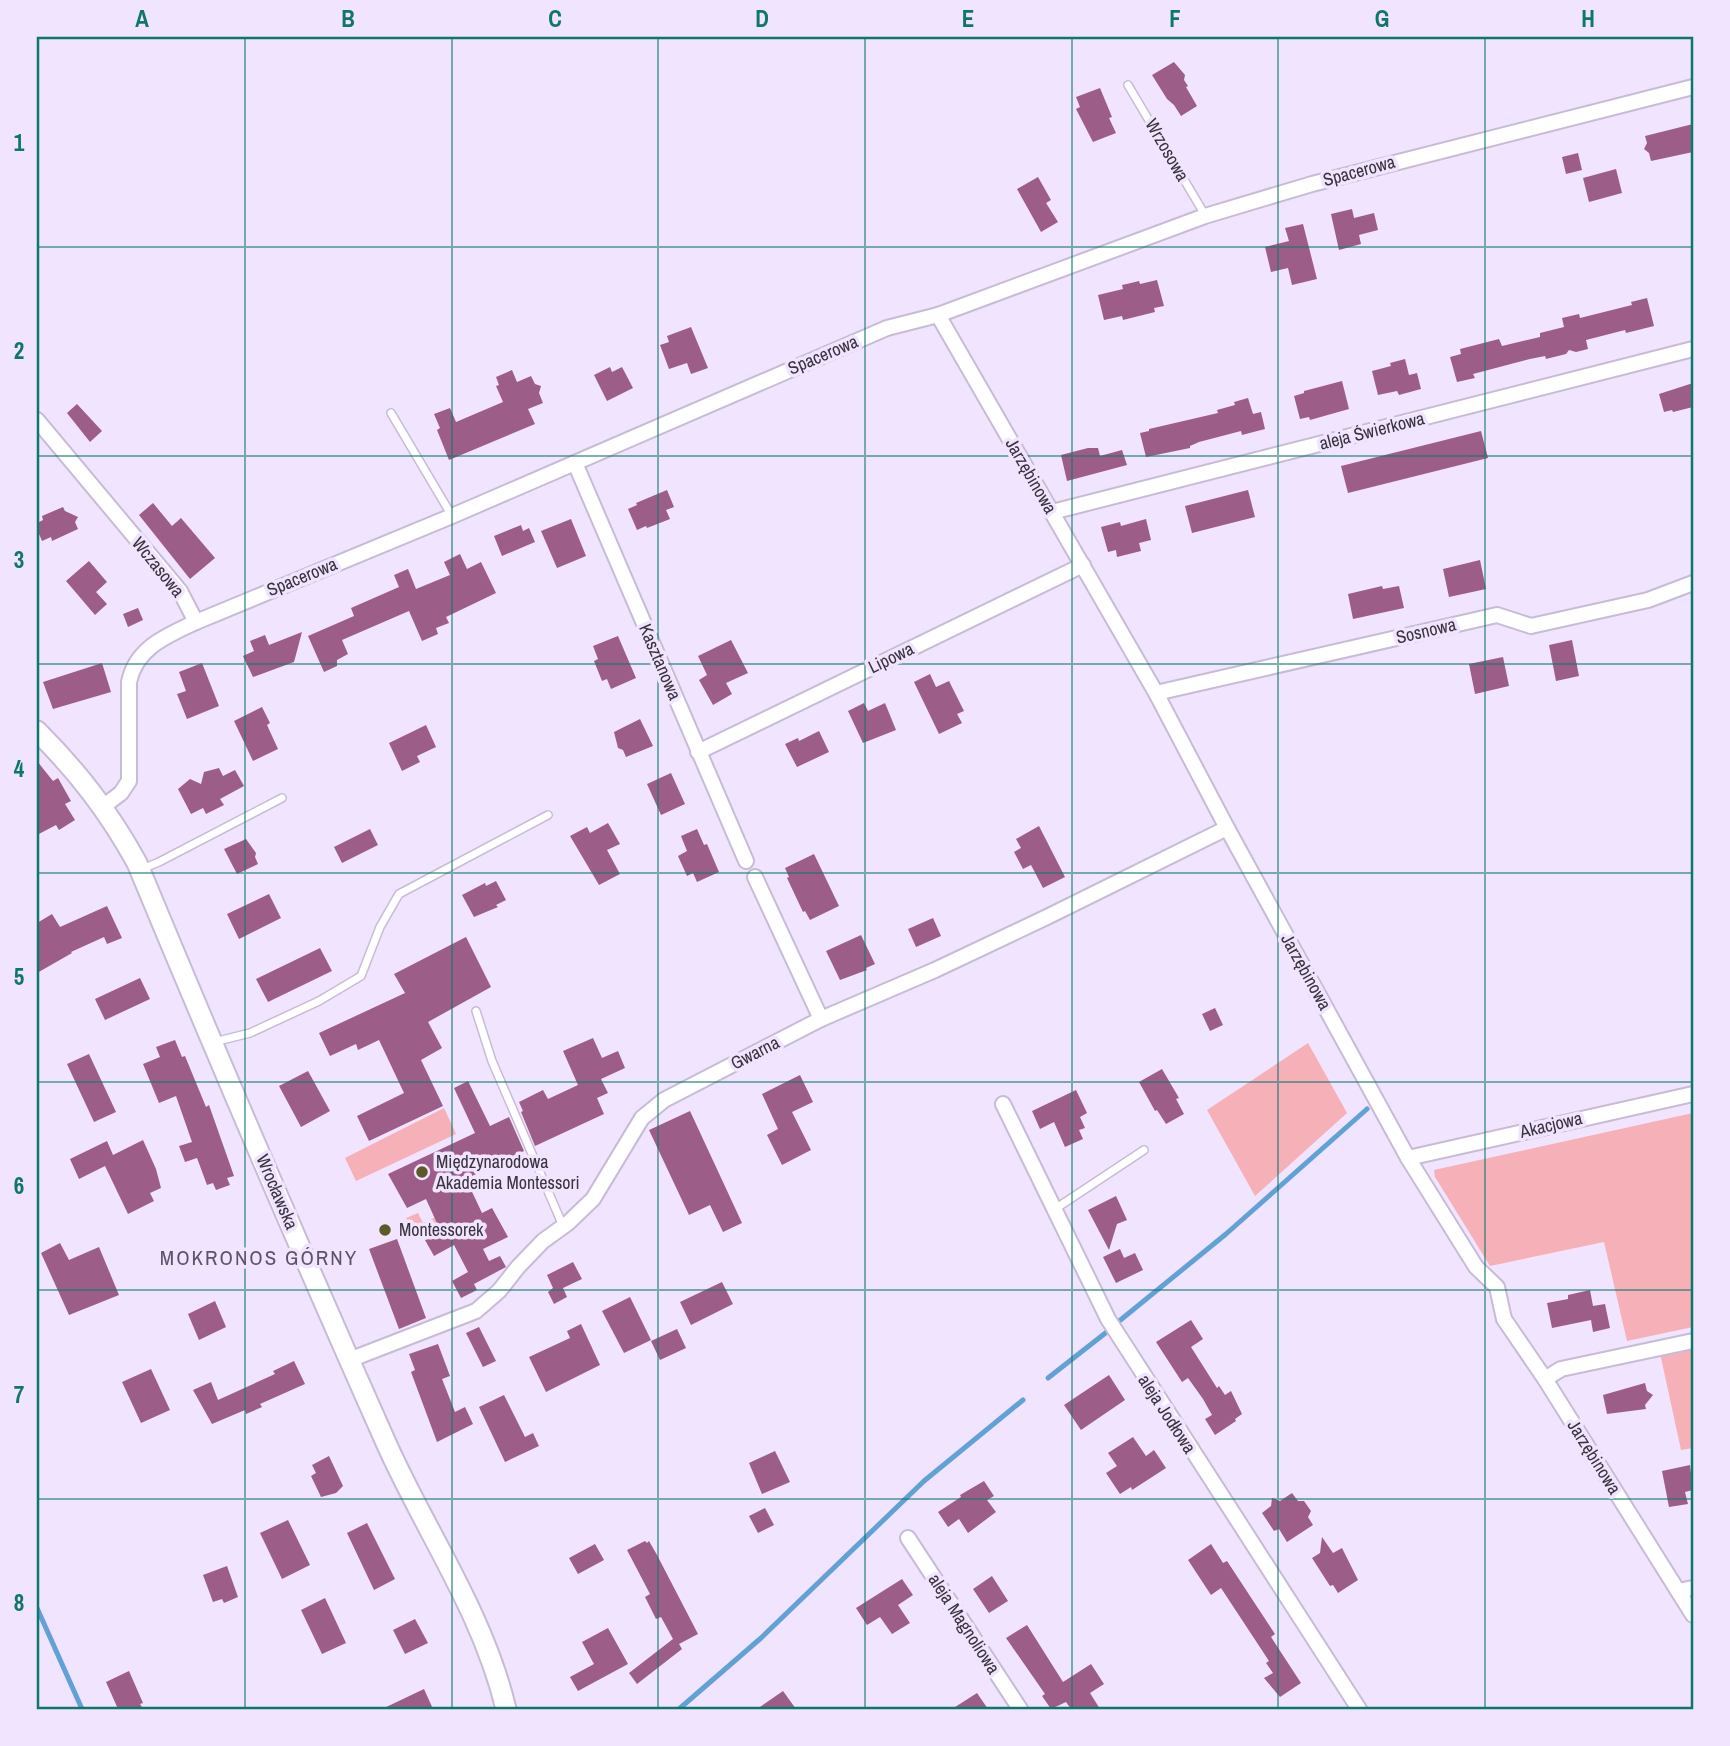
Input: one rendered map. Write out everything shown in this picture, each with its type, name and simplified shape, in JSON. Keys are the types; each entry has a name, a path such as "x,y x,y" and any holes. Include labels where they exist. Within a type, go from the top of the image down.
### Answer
{"street":[{"name":"Spacerowa","path":"104,806 121,793 129,781 129,682 132,669 138,658 157,641 196,622 452,516 887,328 938,314 1205,216 1418,155 1693,87"},
{"name":"Jarzębinowa","path":"938,314 1156,693 1408,1158 1476,1267 1497,1287 1504,1319 1545,1379 1693,1615"},
{"name":"aleja Świerkowa","path":"1052,512 1693,349"},
{"name":"Wczasowa","path":"37,420 180,591 196,622"},
{"name":"Kasztanowa","path":"575,463 746,861"},
{"name":"Lipowa","path":"698,752 1083,565"},
{"name":"Sosnowa","path":"1156,693 1497,615 1531,626 1648,600 1693,583"},
{"name":"Wrocławska","path":"37,732 104,806 140,870 398,1470 477,1620 506,1709"},
{"name":"Gwarna","path":"349,1360 476,1311 543,1241 563,1227 593,1199 642,1118 664,1100 821,1019 935,970 1227,828"},
{"path":"755,877 821,1019"},
{"name":"Akacjowa","path":"1408,1158 1693,1094"},
{"name":"aleja Jodłowa","path":"1003,1104 1108,1319 1359,1709"},
{"path":"1545,1379 1561,1369 1693,1341"},
{"name":"aleja Magnoliowa","path":"908,1538 1020,1709"},
{"path":"1678,1591 1693,1588"}],"lane":[{"name":"Wrzosowa","path":"1128,85 1205,216"},
{"path":"391,413 452,516"},
{"path":"140,870 282,798"},
{"path":"214,1042 250,1032 319,1001 361,976 380,927 399,894 548,815"},
{"path":"476,1011 492,1060 563,1227"},
{"path":"1054,1209 1144,1150"}],"shaded area":[{"path":"1308,1043 1347,1113 1255,1196 1207,1110"},
{"path":"444,1108 456,1134 356,1181 345,1158"},
{"path":"1693,1113 1693,1327 1627,1341 1604,1242 1490,1266 1435,1177 1434,1170"},
{"path":"475,1199 481,1212 428,1237 413,1231 406,1218 418,1213 423,1223"},
{"path":"1693,1346 1693,1448 1681,1450 1660,1353"}],"building":[{"path":"1174,62 1185,75 1186,87 1197,106 1181,116 1152,75"},
{"path":"1100,88 1116,133 1093,142 1076,109 1080,107 1076,97"},
{"path":"1693,124 1693,152 1651,161 1649,153 1644,149 1647,143 1645,136"},
{"path":"1578,153 1582,170 1566,174 1562,157"},
{"path":"1616,169 1622,193 1589,202 1583,178"},
{"path":"1038,177 1051,200 1046,203 1058,222 1041,232 1017,189"},
{"path":"1352,209 1354,218 1374,213 1378,230 1359,235 1361,244 1339,250 1331,214"},
{"path":"1303,224 1317,279 1292,285 1288,268 1271,272 1265,247 1289,241 1285,228"},
{"path":"1157,280 1164,306 1154,308 1155,312 1123,320 1122,316 1104,320 1098,295 1123,289 1122,285"},
{"path":"1647,298 1654,326 1586,340 1588,349 1576,352 1569,350 1566,354 1546,359 1545,356 1530,359 1473,374 1475,378 1457,382 1450,357 1461,354 1460,349 1499,339 1502,346 1540,337 1540,333 1564,327 1562,318 1579,314 1580,318 1632,305 1631,302"},
{"path":"691,327 708,368 691,374 687,363 669,369 660,345 669,342 667,336"},
{"path":"1405,359 1409,375 1417,373 1421,389 1399,395 1397,391 1378,395 1372,371"},
{"path":"610,367 612,372 622,367 633,388 607,401 594,375"},
{"path":"512,370 517,382 531,376 535,384 541,386 539,393 543,403 528,409 535,424 449,460 437,430 440,428 434,414 450,408 456,422 503,402 496,386 499,385 496,377"},
{"path":"1342,381 1349,409 1310,420 1309,417 1300,419 1294,396"},
{"path":"1693,383 1693,407 1664,412 1659,394"},
{"path":"1248,398 1253,414 1261,412 1265,429 1242,435 1241,431 1199,442 1190,448 1146,457 1140,433 1218,413 1217,410"},
{"path":"77,404 102,431 90,442 67,413"},
{"path":"1481,431 1488,458 1348,493 1341,466"},
{"path":"1098,448 1100,456 1122,450 1127,465 1067,481 1061,455"},
{"path":"667,490 674,507 666,510 670,519 637,530 628,509"},
{"path":"1248,490 1255,517 1192,533 1185,506"},
{"path":"153,503 172,526 181,518 215,558 190,579 139,515"},
{"path":"63,507 65,511 78,517 75,522 78,529 52,541 51,537 42,541 37,523 43,520 42,516"},
{"path":"571,519 586,556 557,568 541,531"},
{"path":"1146,519 1151,540 1139,543 1141,551 1117,557 1116,550 1108,552 1101,527 1120,522 1121,526"},
{"path":"521,525 523,531 529,528 535,542 502,556 494,536"},
{"path":"460,554 467,569 481,562 496,593 446,617 449,623 436,628 438,634 422,641 409,611 342,640 348,654 337,660 337,666 324,672 308,636 354,616 351,608 399,587 394,575 408,569 416,589 450,575 444,562"},
{"path":"1480,560 1486,589 1449,597 1443,569"},
{"path":"89,561 107,582 96,592 107,604 95,615 66,581"},
{"path":"1382,586 1383,589 1399,586 1404,608 1353,619 1348,594"},
{"path":"138,608 143,620 128,627 123,614"},
{"path":"302,632 294,662 253,677 243,656 254,651 250,641 265,635 269,645"},
{"path":"618,636 636,678 611,689 607,679 602,681 594,661 598,659 593,646"},
{"path":"731,640 748,673 726,683 732,694 713,705 699,680 707,675 698,656"},
{"path":"1572,640 1579,676 1556,681 1549,645"},
{"path":"1503,657 1509,686 1475,694 1469,664"},
{"path":"102,663 111,692 53,709 43,682"},
{"path":"202,663 219,706 187,719 177,694 186,691 179,672"},
{"path":"930,674 936,687 949,681 964,711 957,714 962,723 939,734 914,682"},
{"path":"864,703 868,711 885,703 896,730 863,743 848,711"},
{"path":"262,707 278,749 253,761 234,721"},
{"path":"640,719 653,746 626,757 623,750 618,748 614,732"},
{"path":"426,725 436,747 417,756 420,762 402,771 389,743"},
{"path":"819,731 829,752 797,767 785,744 798,738 799,741"},
{"path":"37,761 53,781 58,778 71,801 65,804 75,820 59,830 56,825 37,835"},
{"path":"219,768 223,776 235,770 244,786 220,799 224,805 206,814 203,808 191,814 178,789 190,779 201,784 204,772"},
{"path":"671,773 685,804 661,815 647,784"},
{"path":"608,823 620,844 607,850 620,874 599,885 570,836 587,827 590,833"},
{"path":"1039,826 1065,877 1043,888 1031,865 1023,869 1014,852 1021,848 1016,839"},
{"path":"370,829 378,845 342,863 334,847"},
{"path":"697,829 719,872 697,882 693,873 687,876 678,856 687,851 681,836"},
{"path":"246,839 256,853 258,864 237,874 224,849"},
{"path":"814,854 839,906 810,920 805,911 803,912 785,868"},
{"path":"496,881 506,900 496,905 498,907 474,917 462,895 485,883 486,886"},
{"path":"269,894 281,918 239,939 227,914"},
{"path":"107,906 122,938 107,944 104,937 71,952 37,973 37,923 52,914 60,927"},
{"path":"933,918 941,936 916,947 908,929"},
{"path":"861,935 875,964 866,968 867,970 840,980 826,951"},
{"path":"466,937 491,987 428,1022 442,1048 421,1060 443,1106 369,1141 357,1116 404,1093 379,1040 358,1050 356,1044 330,1056 319,1033 405,993 394,974"},
{"path":"320,948 332,971 268,1002 256,979"},
{"path":"140,978 150,999 105,1020 95,999"},
{"path":"1215,1008 1223,1025 1210,1031 1202,1014"},
{"path":"593,1038 602,1058 618,1051 625,1068 601,1079 608,1093 597,1098 604,1114 535,1146 519,1102 543,1090 548,1099 578,1085 563,1051"},
{"path":"175,1040 182,1057 185,1056 206,1107 209,1105 234,1176 227,1178 230,1185 216,1190 213,1183 207,1185 197,1158 185,1162 179,1146 192,1142 176,1096 159,1103 143,1064 160,1057 156,1047"},
{"path":"89,1054 116,1112 94,1122 67,1064"},
{"path":"1162,1069 1179,1098 1176,1099 1184,1114 1166,1124 1157,1110 1155,1111 1139,1082"},
{"path":"308,1071 330,1111 301,1127 279,1086"},
{"path":"800,1075 813,1102 792,1112 811,1150 782,1165 767,1135 778,1129 762,1094"},
{"path":"468,1081 490,1126 509,1117 524,1151 466,1179 482,1213 492,1208 508,1237 483,1249 489,1261 500,1256 506,1267 474,1284 477,1290 461,1298 452,1281 468,1272 454,1245 434,1256 425,1240 441,1232 426,1199 407,1208 388,1174 475,1133 454,1088"},
{"path":"1076,1090 1087,1113 1080,1117 1085,1128 1079,1130 1083,1139 1065,1147 1054,1122 1040,1129 1032,1111"},
{"path":"690,1111 742,1223 723,1232 710,1205 689,1215 649,1130"},
{"path":"143,1140 161,1188 150,1193 154,1201 128,1214 105,1166 79,1179 70,1159 107,1141 113,1155"},
{"path":"1116,1196 1127,1220 1117,1224 1109,1250 1088,1210"},
{"path":"397,1239 426,1318 399,1329 369,1249"},
{"path":"60,1243 69,1260 99,1247 119,1295 69,1315 41,1253"},
{"path":"1120,1249 1124,1258 1135,1253 1143,1270 1116,1283 1103,1257"},
{"path":"573,1262 582,1279 563,1288 567,1297 554,1304 548,1292 553,1288 547,1275"},
{"path":"722,1282 733,1304 691,1325 680,1302"},
{"path":"1590,1290 1593,1306 1605,1304 1610,1328 1593,1332 1591,1320 1552,1328 1547,1303 1568,1299 1568,1295"},
{"path":"630,1297 651,1340 624,1353 602,1311"},
{"path":"215,1301 226,1327 199,1340 188,1314"},
{"path":"1191,1320 1203,1339 1191,1347 1217,1388 1219,1386 1225,1395 1231,1391 1242,1414 1215,1435 1205,1419 1212,1415 1203,1399 1188,1378 1182,1382 1156,1342"},
{"path":"581,1324 600,1365 546,1392 529,1357 570,1338 567,1331"},
{"path":"479,1327 496,1361 483,1367 466,1333"},
{"path":"677,1329 686,1348 660,1360 651,1341"},
{"path":"438,1344 450,1376 442,1379 455,1412 465,1407 473,1424 437,1442 411,1372 415,1370 409,1354"},
{"path":"294,1361 305,1384 260,1404 262,1407 246,1414 245,1410 212,1424 193,1390 211,1382 218,1400 275,1374 273,1371"},
{"path":"151,1369 170,1410 141,1423 122,1382"},
{"path":"1109,1375 1125,1400 1081,1430 1064,1405"},
{"path":"1645,1383 1647,1391 1653,1395 1645,1405 1646,1409 1607,1414 1603,1395"},
{"path":"504,1395 525,1437 533,1433 539,1446 505,1462 479,1407"},
{"path":"1133,1437 1146,1456 1154,1450 1166,1468 1132,1490 1131,1487 1120,1494 1106,1473 1117,1466 1108,1453"},
{"path":"775,1451 790,1482 762,1494 749,1463"},
{"path":"329,1456 343,1486 336,1493 321,1497 311,1476 316,1473 312,1465"},
{"path":"1690,1465 1693,1490 1685,1492 1688,1504 1669,1507 1662,1471"},
{"path":"984,1481 994,1496 987,1500 996,1512 968,1533 959,1519 948,1527 938,1512"},
{"path":"1292,1493 1298,1501 1304,1501 1311,1511 1308,1517 1313,1525 1287,1542 1279,1529 1274,1531 1262,1513 1271,1506 1272,1498 1280,1501"},
{"path":"765,1508 774,1525 758,1533 749,1516"},
{"path":"288,1520 310,1565 282,1579 260,1533"},
{"path":"367,1523 395,1579 374,1590 347,1533"},
{"path":"1322,1537 1333,1553 1342,1548 1358,1580 1338,1593 1333,1585 1330,1586 1312,1558 1320,1553"},
{"path":"649,1541 657,1555 698,1634 679,1644 682,1649 637,1684 629,1673 673,1639 661,1617 656,1619 645,1597 650,1594 627,1550"},
{"path":"595,1544 604,1560 578,1574 569,1558"},
{"path":"1211,1544 1223,1563 1227,1561 1275,1634 1271,1637 1301,1683 1280,1697 1264,1678 1273,1673 1266,1663 1269,1661 1221,1588 1211,1595 1188,1560"},
{"path":"227,1566 238,1597 224,1603 222,1599 213,1602 203,1575"},
{"path":"992,1576 1008,1601 989,1613 973,1589"},
{"path":"902,1579 913,1595 898,1605 910,1623 892,1634 880,1617 867,1625 856,1608"},
{"path":"325,1598 346,1643 322,1654 301,1610"},
{"path":"415,1619 428,1643 405,1654 393,1630"},
{"path":"1027,1625 1063,1682 1091,1664 1104,1684 1090,1693 1100,1709 1071,1709 1066,1702 1051,1709 1042,1696 1045,1694 1006,1638"},
{"path":"608,1628 628,1664 578,1691 570,1677 594,1664 582,1642"},
{"path":"129,1671 143,1709 118,1709 106,1682"},
{"path":"424,1689 433,1709 382,1709"},
{"path":"783,1691 796,1709 757,1709"},
{"path":"977,1693 988,1709 952,1709"}],"waterway":[{"path":"1118,1322 1226,1234 1367,1109"},
{"path":"1048,1378 1108,1331"},
{"path":"679,1709 761,1638 924,1481 1023,1400"},
{"path":"37,1608 82,1709"}],"place":[{"name":"Międzynarodowa Akademia Montessori","path":"422,1172"},
{"name":"Montessorek","path":"385,1230"}],"district":[{"name":"MOKRONOS GÓRNY","path":"259,1258"}]}
